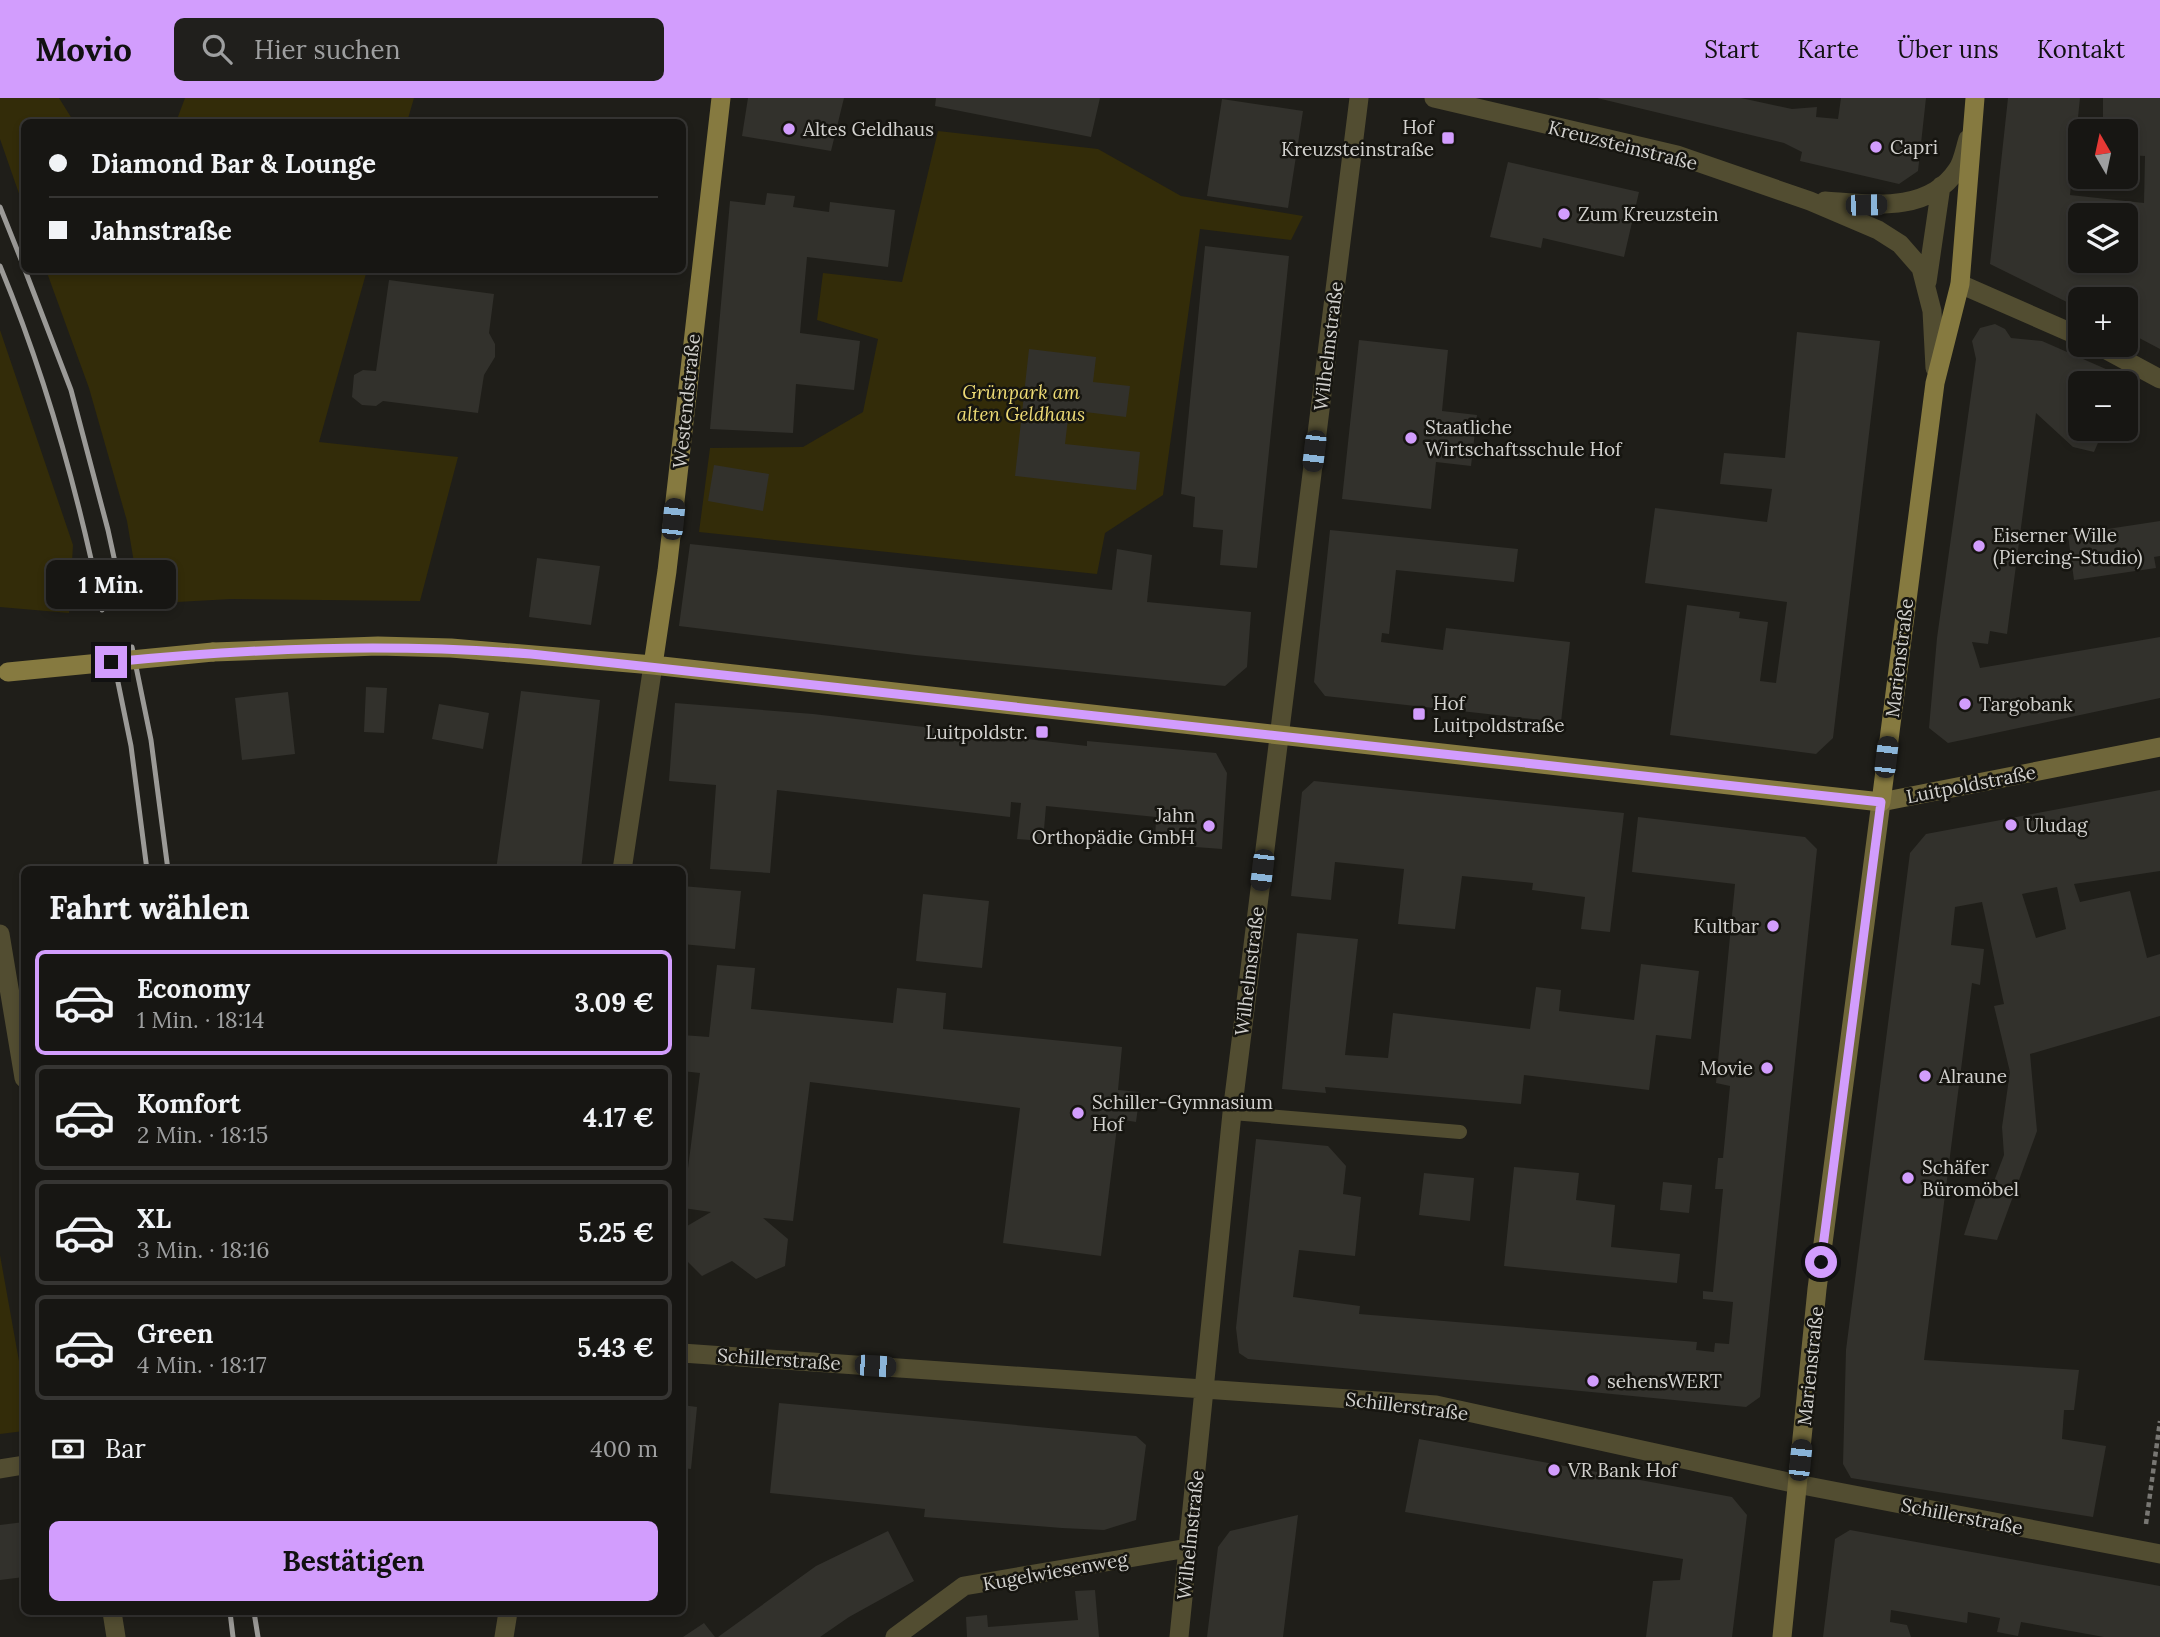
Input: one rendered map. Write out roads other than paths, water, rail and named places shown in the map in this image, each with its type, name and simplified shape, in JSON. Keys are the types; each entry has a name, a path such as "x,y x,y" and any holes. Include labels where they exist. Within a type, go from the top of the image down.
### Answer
{"main road":[{"name":"Westendstraße","path":"653,665 721,98"},
{"name":"Marienstraße","path":"1782,1637 1818,1289 1935,383 1960,284 1975,98"},
{"name":"Luitpoldstraße","path":"4,672 213,652 403,646 653,665 1881,802 2160,747"}],"street":[{"name":"Wilhelmstraße","path":"1179,1637 1232,1113 1359,98"},
{"name":"Kreuzsteinstraße","path":"1434,98 1677,155 1810,201 1900,244 1912,255 1927,282 1933,323 1935,383"},
{"name":"Kreuzsteinstraße","path":"1810,201 1895,204 1926,195 1941,186 1958,170 1972,126"},
{"path":"1927,282 1941,186"},
{"path":"1960,284 2068,331"},
{"path":"2119,357 2160,379"},
{"name":"Westendstraße","path":"623,866 653,665"},
{"path":"0,934 21,1060"},
{"name":"Schillerstraße","path":"686,1353 1436,1405 1797,1484 2160,1554"},
{"path":"0,1469 21,1466"},
{"name":"Kugelwiesenweg","path":"895,1637 964,1586 1188,1548"},
{"path":"113,1615 116,1637"},
{"path":"504,1637 508,1615"}],"lane":[{"path":"1232,1113 1460,1132"}],"railway":[{"path":"0,207 21,260"},
{"path":"0,266 32,350 59,435 102,610"},
{"path":"26,273 71,390 108,530 125,608"},
{"path":"132,647 151,740 167,866"},
{"path":"111,648 131,746 146,866"},
{"path":"230,1615 233,1637"},
{"path":"254,1615 258,1637"}],"place":[{"name":"Altes Geldhaus","path":"789,129"},
{"name":"Hof Kreuzsteinstraße","path":"1448,138"},
{"name":"Capri","path":"1876,147"},
{"name":"Zum Kreuzstein","path":"1564,214"},
{"name":"Staatliche Wirtschaftsschule Hof","path":"1411,438"},
{"name":"Eiserner Wille (Piercing-Studio)","path":"1979,546"},
{"name":"Targobank","path":"1965,704"},
{"name":"Hof Luitpoldstraße","path":"1419,714"},
{"name":"Luitpoldstr.","path":"1042,732"},
{"name":"Uludag","path":"2011,825"},
{"name":"Jahn Orthopädie GmbH","path":"1209,826"},
{"name":"Kultbar","path":"1773,926"},
{"name":"Movie","path":"1767,1068"},
{"name":"Alraune","path":"1925,1076"},
{"name":"Schiller-Gymnasium Hof","path":"1078,1113"},
{"name":"Schäfer Büromöbel","path":"1908,1178"},
{"name":"sehensWERT","path":"1593,1381"},
{"name":"VR Bank Hof","path":"1554,1470"}],"park label":[{"name":"Grünpark am alten Geldhaus","path":"1021,403"}]}
